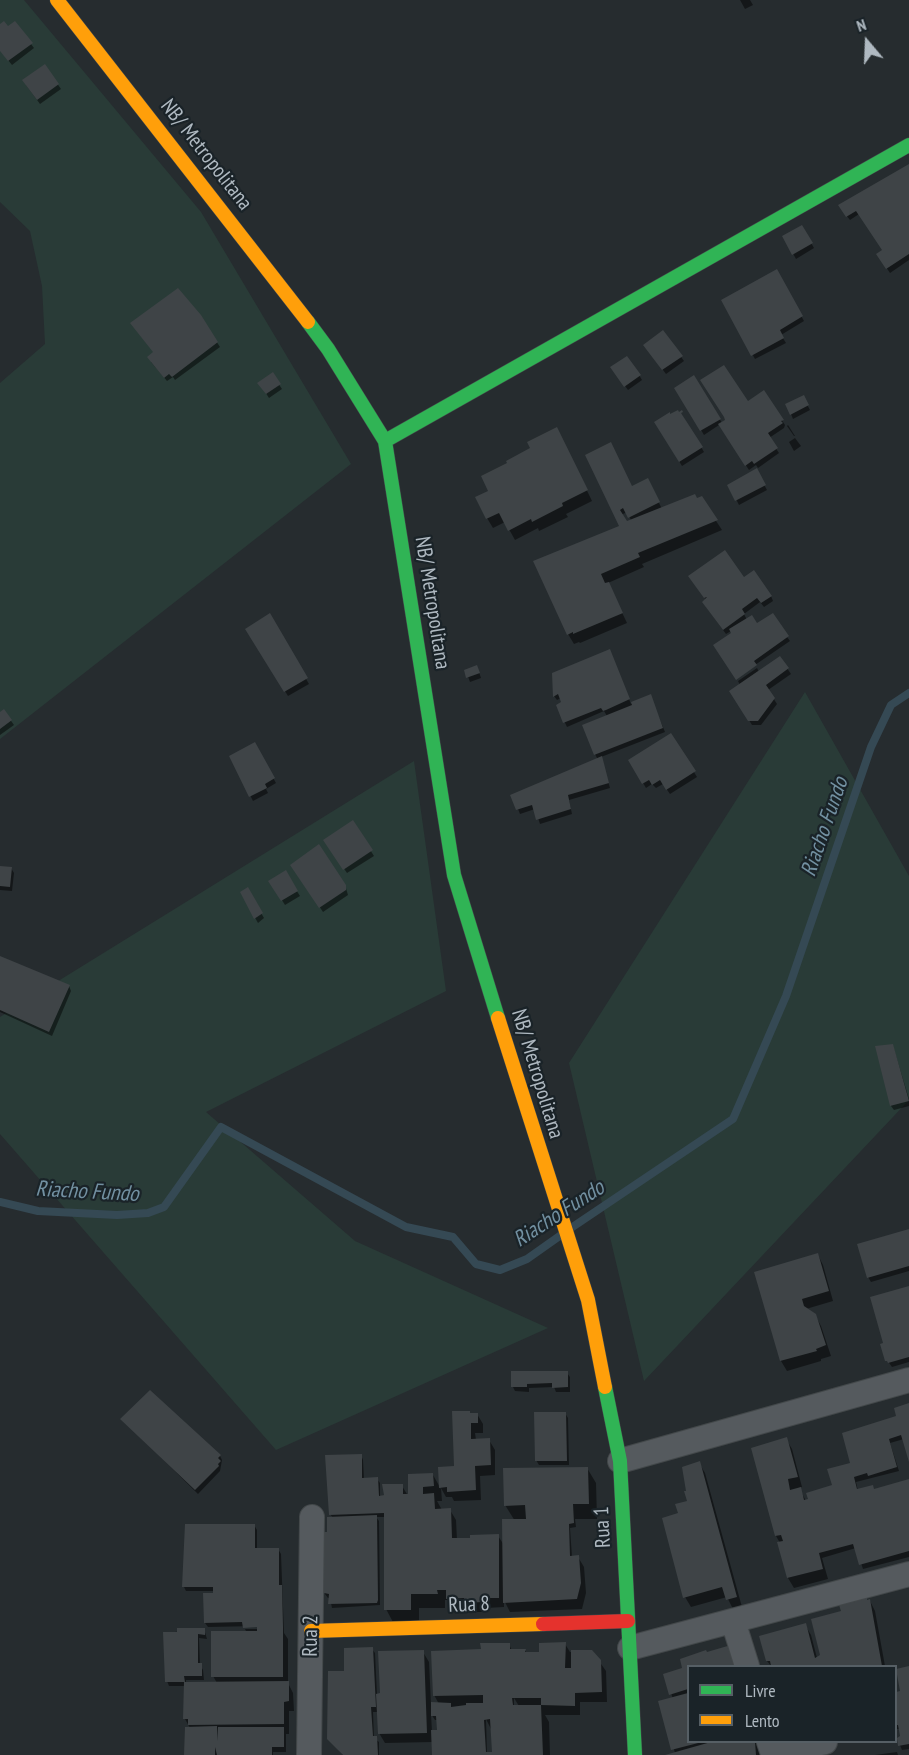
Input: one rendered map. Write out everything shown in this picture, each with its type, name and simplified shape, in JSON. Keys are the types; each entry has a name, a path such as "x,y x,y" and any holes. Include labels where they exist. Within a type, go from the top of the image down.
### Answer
{"street":[{"name":"NB/ Metropolitana","path":"57,0 266,266 328,349 385,441 454,875 538,1150 588,1300"},
{"path":"385,441 909,145"},
{"name":"Rua 1","path":"588,1300 620,1461 635,1755"},
{"path":"620,1461 909,1380"},
{"name":"Rua 2","path":"309,1755 312,1517"},
{"path":"630,1648 909,1575"},
{"name":"Rua 8","path":"311,1631 628,1621"},
{"path":"734,1621 747,1665"},
{"path":"769,1743 773,1754 821,1743"}],"green space":[{"path":"0,0 24,0 201,212 351,464 0,739 0,383 45,344 42,286 30,231 0,202"},
{"path":"805,692 909,876 909,1100 644,1381 569,1063"},
{"path":"414,761 446,991 206,1112 355,1241 548,1328 276,1450 0,1134 0,1017"}],"building":[{"path":"4,21 8,26 15,21 33,43 8,61 0,51 0,24"},
{"path":"45,64 59,84 37,100 22,80"},
{"path":"909,164 909,254 886,269 876,254 882,250 856,211 846,217 838,205"},
{"path":"802,225 813,243 792,255 782,236"},
{"path":"777,269 803,316 780,330 784,338 751,356 721,300"},
{"path":"178,288 201,315 218,342 172,377 169,374 164,378 147,357 153,352 130,323"},
{"path":"663,330 683,356 662,370 643,345"},
{"path":"627,356 641,375 624,387 610,367"},
{"path":"724,365 748,401 764,390 784,420 768,433 778,448 754,464 752,461 745,466 718,424 725,420 724,417 700,380"},
{"path":"273,372 281,384 266,394 257,383"},
{"path":"694,375 721,419 700,431 674,388"},
{"path":"804,395 809,405 790,415 785,404"},
{"path":"678,410 679,412 682,410 681,413 703,447 679,462 654,422"},
{"path":"557,427 588,490 532,522 531,519 508,531 499,513 486,519 475,497 488,491 481,476 530,448 527,442"},
{"path":"611,442 632,486 648,478 660,502 628,518 623,508 620,510 627,521 695,494 697,498 702,496 718,520 638,553 640,557 601,574 605,583 609,582 623,613 567,635 533,561 619,526 585,455"},
{"path":"757,468 766,485 735,501 727,485"},
{"path":"725,550 744,577 754,570 772,596 761,603 757,598 742,609 745,614 723,630 702,602 707,597 704,598 688,576"},
{"path":"270,613 308,678 284,692 245,629"},
{"path":"773,613 789,636 754,661 757,665 736,680 713,645 731,633 729,629 752,615 757,623"},
{"path":"610,649 630,699 606,710 603,711 601,708 563,723 556,705 561,702 558,694 553,697 552,673"},
{"path":"780,656 789,668 766,685 775,698 758,721 748,721 729,691"},
{"path":"477,665 480,673 466,678 464,670"},
{"path":"651,694 663,728 594,755 582,725 632,705 631,702"},
{"path":"4,709 12,720 0,729 0,712"},
{"path":"671,733 696,771 666,790 660,780 652,785 649,780 642,784 628,760"},
{"path":"255,742 275,778 265,784 267,788 249,797 229,756"},
{"path":"602,756 609,783 568,795 571,809 536,820 532,805 516,810 510,795"},
{"path":"353,820 373,850 343,870 323,840"},
{"path":"319,844 346,885 346,890 319,908 290,865"},
{"path":"0,866 12,867 10,887 0,886"},
{"path":"286,870 298,891 281,901 268,881"},
{"path":"248,887 263,913 254,919 240,892"},
{"path":"0,956 70,985 49,1032 0,1010"},
{"path":"893,1044 909,1101 890,1106 875,1046"},
{"path":"909,1229 909,1266 867,1278 857,1244"},
{"path":"818,1253 829,1291 802,1299 804,1306 816,1314 826,1345 816,1349 817,1351 780,1361 754,1272"},
{"path":"909,1286 909,1357 888,1363 885,1361 880,1344 883,1343 870,1297"},
{"path":"511,1371 568,1371 568,1387 552,1388 552,1383 511,1387"},
{"path":"150,1390 221,1455 218,1458 221,1461 219,1466 195,1490 120,1419"},
{"path":"909,1403 909,1462 901,1435 889,1439 897,1467 868,1476 867,1473 854,1477 857,1489 873,1485 874,1489 909,1479 909,1551 859,1565 853,1544 819,1553 823,1569 787,1578 777,1542 783,1541 781,1535 775,1536 751,1448 787,1437 798,1477 788,1479 790,1490 801,1487 804,1500 808,1499 806,1493 832,1485 827,1469 850,1463 842,1433 896,1416 894,1408"},
{"path":"452,1411 478,1413 478,1423 471,1423 471,1439 490,1438 491,1465 475,1466 476,1490 447,1492 447,1487 439,1488 438,1467 454,1466"},
{"path":"534,1412 566,1412 567,1461 535,1461"},
{"path":"362,1454 362,1478 378,1477 379,1496 384,1495 382,1484 403,1484 403,1494 408,1494 408,1474 433,1473 434,1486 423,1487 423,1494 434,1493 435,1509 451,1508 452,1538 499,1534 499,1598 482,1598 482,1602 464,1603 464,1598 446,1599 446,1590 437,1590 438,1594 411,1594 411,1610 384,1610 384,1513 329,1515 325,1455"},
{"path":"700,1461 737,1597 726,1600 722,1587 683,1598 662,1518 678,1513 675,1504 687,1501 682,1467"},
{"path":"588,1467 589,1504 573,1504 574,1523 569,1524 570,1556 579,1555 581,1583 577,1599 503,1603 502,1519 526,1519 525,1505 504,1506 503,1468"},
{"path":"377,1515 377,1603 328,1604 329,1594 324,1593 321,1532 327,1532 327,1517"},
{"path":"185,1524 255,1524 255,1548 279,1548 279,1585 282,1585 283,1677 211,1677 211,1631 257,1631 257,1627 243,1628 242,1622 204,1623 203,1593 213,1593 213,1587 182,1587"},
{"path":"867,1597 867,1600 870,1599 882,1665 771,1665 770,1661 766,1661 759,1636 806,1623 815,1658 820,1655 811,1619 841,1611 839,1605"},
{"path":"177,1628 205,1628 205,1635 198,1634 198,1663 202,1663 202,1676 184,1676 185,1682 289,1681 289,1701 284,1702 284,1724 188,1725 188,1719 183,1719 184,1682 165,1682 163,1632 177,1632"},
{"path":"566,1642 565,1668 571,1668 571,1650 592,1650 601,1660 602,1692 575,1693 575,1706 541,1705 543,1755 432,1755 431,1730 437,1730 436,1716 431,1716 431,1702 451,1703 451,1707 466,1705 466,1703 483,1703 483,1695 433,1696 431,1651 481,1649 480,1643 510,1643 510,1649 539,1652 539,1643","holes":["512,1698 541,1698 541,1705 513,1705","490,1719 492,1752 486,1752 484,1720"]},
{"path":"731,1645 737,1665 687,1665 687,1689 669,1695 663,1674 682,1668 680,1659 706,1650 707,1652"},
{"path":"373,1647 376,1707 371,1707 373,1736 377,1736 378,1755 343,1755 327,1739 328,1671 344,1671 344,1648"},
{"path":"424,1650 427,1733 378,1734 376,1694 380,1693 378,1651"},
{"path":"909,1666 909,1744 898,1746 897,1738 900,1736 897,1725 897,1692 900,1691 897,1669"},
{"path":"687,1693 687,1743 698,1743 671,1750 658,1701"},
{"path":"217,1726 217,1741 218,1727 284,1727 284,1747 272,1747 272,1755 217,1755 215,1747 215,1755 184,1755 185,1727"},
{"path":"707,1743 755,1743 756,1755 665,1755"}],"waterway":[{"name":"Riacho Fundo","path":"571,1228 733,1119 786,996 871,747 891,705 909,693"},
{"name":"Riacho Fundo","path":"0,1202 38,1211 117,1215 148,1213 164,1207 221,1127 406,1227 453,1237 476,1264 500,1270 527,1259 561,1235"}],"traffic: fast":[{"path":"385,441 909,145"},
{"path":"308,322 328,349 385,441 454,875 498,1018"},
{"path":"605,1387 620,1461 635,1755"}],"traffic: slow":[{"path":"57,0 308,322"},
{"path":"498,1018 588,1300 605,1387"},
{"path":"311,1631 543,1624"}],"traffic: jam":[{"path":"543,1624 628,1621"}]}
